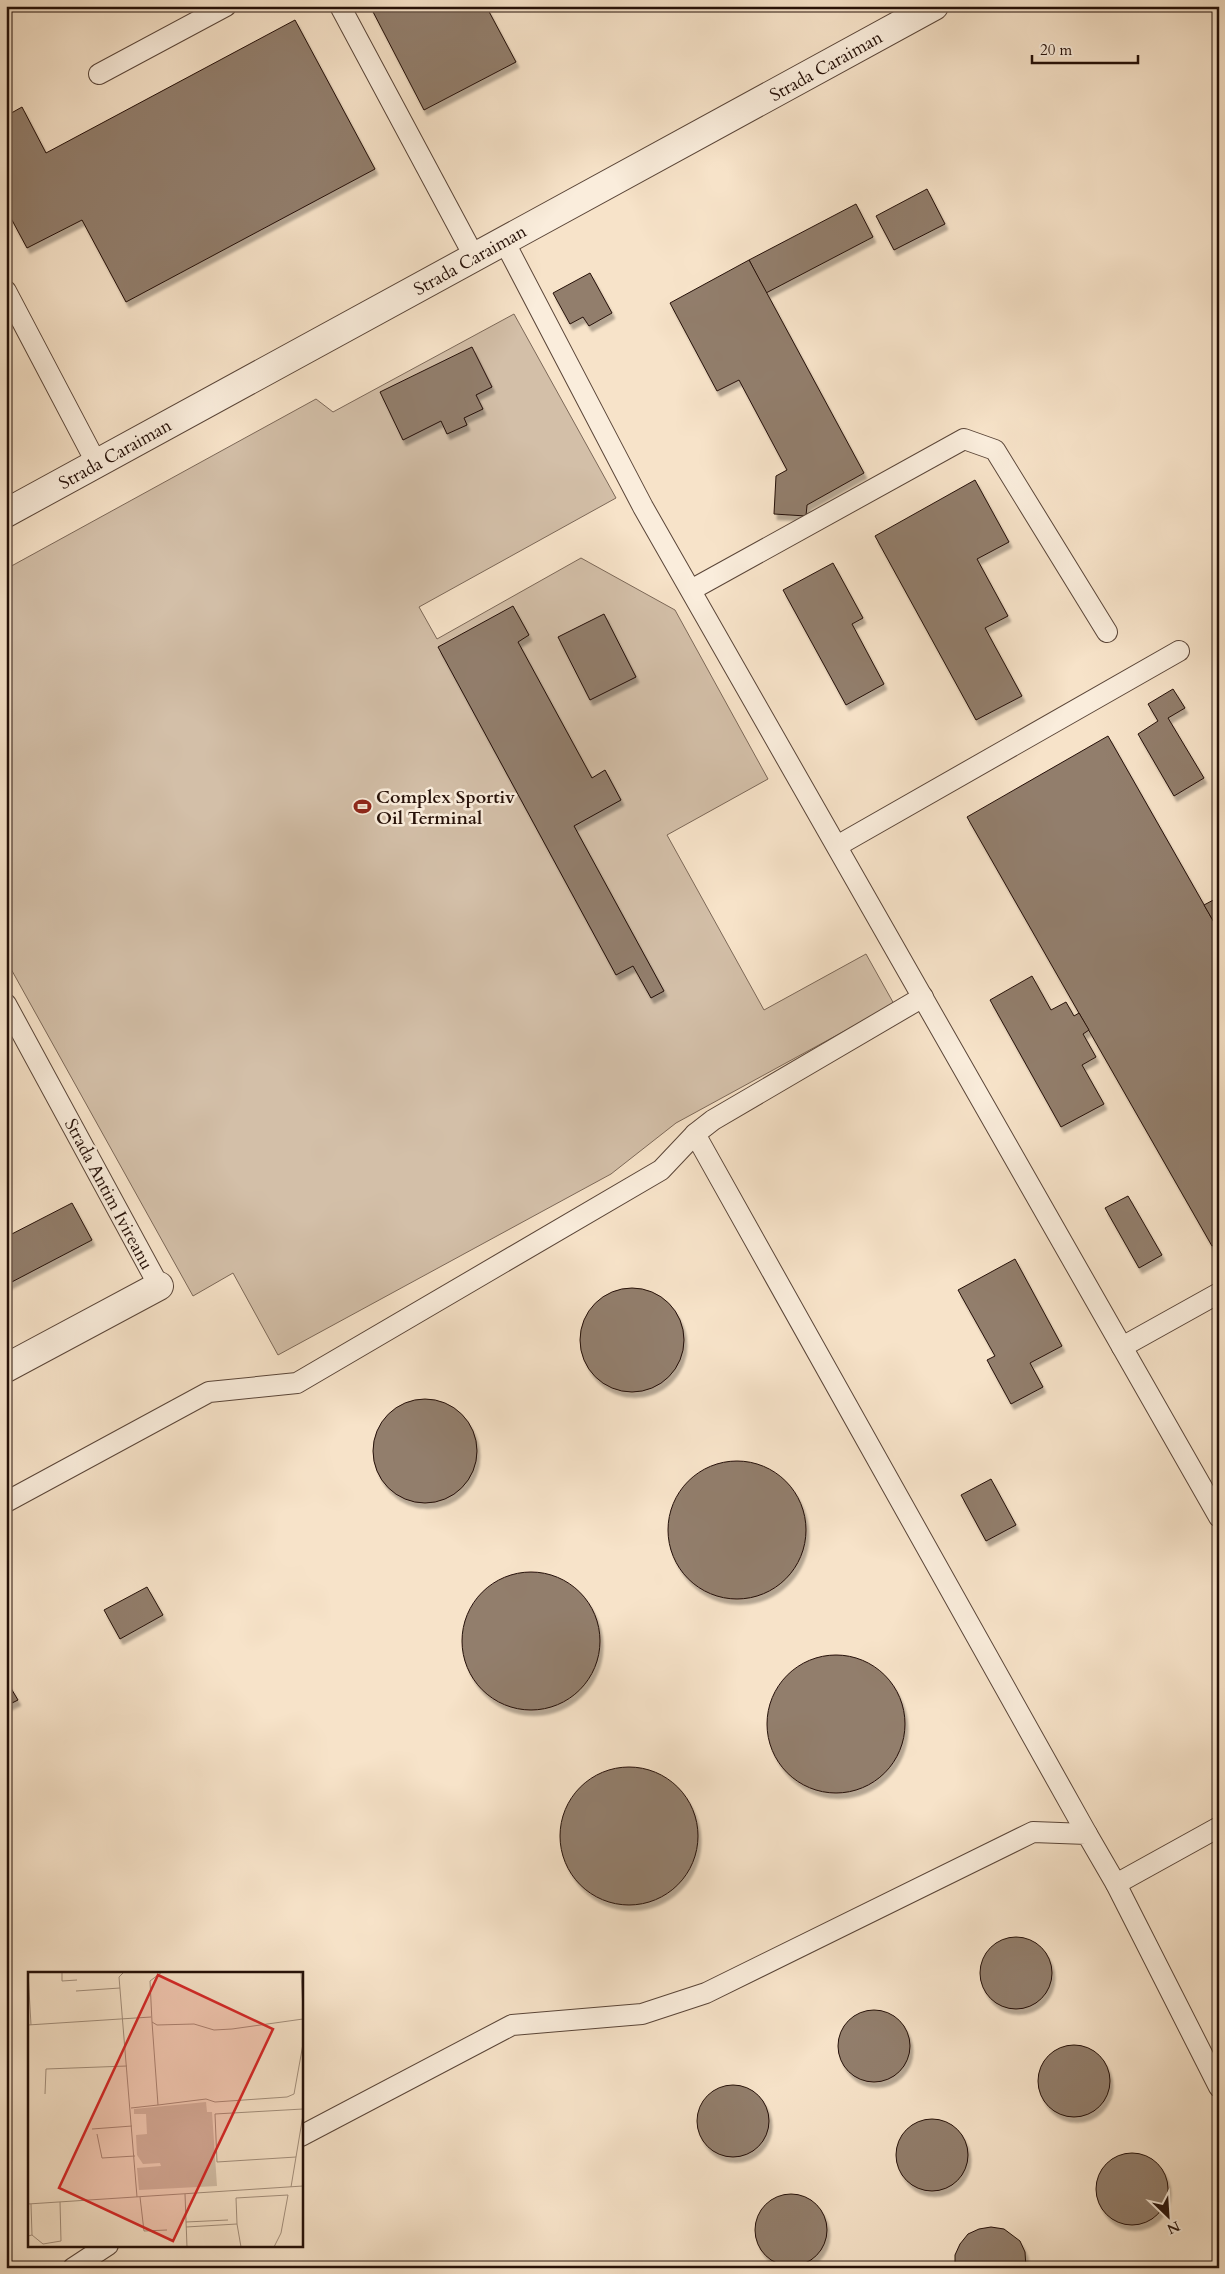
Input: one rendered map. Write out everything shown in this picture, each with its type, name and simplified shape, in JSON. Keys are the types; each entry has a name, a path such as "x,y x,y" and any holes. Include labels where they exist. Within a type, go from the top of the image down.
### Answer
{"street":[{"name":"Strada Caraiman","path":"6,513 934,6"},
{"name":"Strada Antim Ivireanu","path":"6,1368 159,1286"}],"lane":[{"path":"99,74 226,6"},
{"path":"340,6 475,258"},
{"path":"504,241 643,507 1219,1517"},
{"path":"6,291 97,464"},
{"path":"691,590 964,439 995,450 1107,632"},
{"path":"837,846 1179,651"},
{"path":"6,1502 209,1392 297,1383 661,1170 695,1134 713,1120 923,997"},
{"name":"Strada Antim Ivireanu","path":"6,1004 159,1286"},
{"path":"695,1134 1116,1884 1219,2087"},
{"path":"1122,1347 1219,1293"},
{"path":"1116,1884 1219,1827"},
{"path":"302,2135 512,2025 642,2014 679,2002 715,1988 1033,1832 1087,1834"},
{"path":"73,2268 106,2246"}],"shaded area":[{"name":"Complex Sportiv Oil Terminal","path":"514,314 616,498 419,607 437,639 581,558 675,610 768,779 667,835 764,1010 866,954 894,1004 676,1123 611,1174 278,1355 233,1273 193,1296 6,960 6,569 316,399 333,412"}],"building":[{"path":"370,6 486,6 516,62 424,110"},
{"path":"295,20 375,169 126,302 82,220 27,248 6,209 6,116 22,107 46,153"},
{"path":"927,189 945,224 894,250 876,216"},
{"path":"856,204 873,237 766,293 749,260"},
{"path":"749,260 864,473 807,505 806,516 774,514 776,476 787,470 739,380 717,391 670,303"},
{"path":"590,273 612,313 589,326 583,317 570,324 553,293"},
{"path":"472,347 492,387 476,395 483,409 464,418 467,425 447,434 441,421 403,440 380,392"},
{"path":"975,480 1009,542 977,559 1008,616 985,628 1022,696 976,720 875,536"},
{"path":"833,563 863,618 852,624 884,684 846,705 783,590"},
{"path":"513,606 529,635 518,642 592,778 605,770 621,800 574,826 664,991 651,998 633,966 616,975 438,647"},
{"path":"604,614 636,677 590,700 558,637"},
{"path":"1173,689 1185,708 1168,718 1204,778 1174,796 1138,734 1158,721 1148,704"},
{"path":"1108,736 1219,931 1219,1242 1212,1246 967,817"},
{"path":"1219,897 1219,931 1204,905"},
{"path":"1032,976 1051,1010 1066,1002 1074,1016 1079,1013 1089,1030 1083,1034 1096,1057 1082,1065 1104,1104 1061,1127 990,1000"},
{"path":"1128,1196 1162,1255 1139,1268 1105,1208"},
{"path":"72,1203 92,1240 6,1285 6,1237"},
{"path":"1015,1259 1062,1346 1030,1363 1043,1387 1011,1404 987,1360 995,1356 958,1290"},
{"path":"632,1288 652,1292 669,1303 680,1320 684,1340 680,1360 669,1377 652,1388 632,1392 612,1388 595,1377 584,1360 580,1340 584,1320 595,1303 612,1292"},
{"path":"425,1399 445,1403 462,1414 473,1431 477,1451 473,1471 462,1488 445,1499 425,1503 405,1499 388,1488 377,1471 373,1451 377,1431 388,1414 405,1403"},
{"path":"737,1461 763,1467 786,1481 800,1504 806,1530 800,1556 786,1579 763,1593 737,1599 711,1593 688,1579 674,1556 668,1530 674,1504 688,1481 711,1467"},
{"path":"991,1479 1016,1525 986,1541 961,1495"},
{"path":"531,1572 557,1578 580,1592 594,1615 600,1641 594,1667 580,1690 557,1704 531,1710 505,1704 482,1690 468,1667 462,1641 468,1615 482,1592 505,1578"},
{"path":"147,1587 163,1615 120,1639 104,1610"},
{"path":"836,1655 862,1661 885,1675 899,1698 905,1724 899,1750 885,1773 862,1787 836,1793 810,1787 787,1773 773,1750 767,1724 773,1698 787,1675 810,1661"},
{"path":"6,1680 18,1700 6,1706"},
{"path":"629,1767 655,1773 678,1787 692,1810 698,1836 692,1862 678,1885 655,1899 629,1905 603,1899 580,1885 566,1862 560,1836 566,1810 580,1787 603,1773"},
{"path":"1016,1937 1036,1943 1046,1953 1052,1973 1046,1993 1036,2003 1016,2009 996,2003 986,1993 980,1973 986,1953 996,1943"},
{"path":"874,2010 894,2016 904,2026 910,2046 904,2066 894,2076 874,2082 854,2076 844,2066 838,2046 844,2026 854,2016"},
{"path":"1074,2045 1094,2051 1104,2061 1110,2081 1104,2101 1094,2111 1074,2117 1054,2111 1044,2101 1038,2081 1044,2061 1054,2051"},
{"path":"733,2085 753,2091 763,2101 769,2121 763,2141 753,2151 733,2157 713,2151 703,2141 697,2121 703,2101 713,2091"},
{"path":"932,2119 952,2125 962,2135 968,2155 962,2175 952,2185 932,2191 912,2185 902,2175 896,2155 902,2135 912,2125"},
{"path":"1132,2153 1152,2159 1162,2169 1168,2189 1162,2209 1152,2219 1132,2225 1112,2219 1102,2209 1096,2189 1102,2169 1112,2159"},
{"path":"791,2194 811,2200 821,2210 827,2230 821,2250 811,2260 791,2266 771,2260 761,2250 755,2230 761,2210 771,2200"},
{"path":"991,2227 1004,2229 1020,2241 1025,2252 1026,2268 955,2268 955,2255 960,2244 968,2234 979,2229"}],"place":[{"name":"Complex Sportiv Oil Terminal","path":"362,807"}]}
